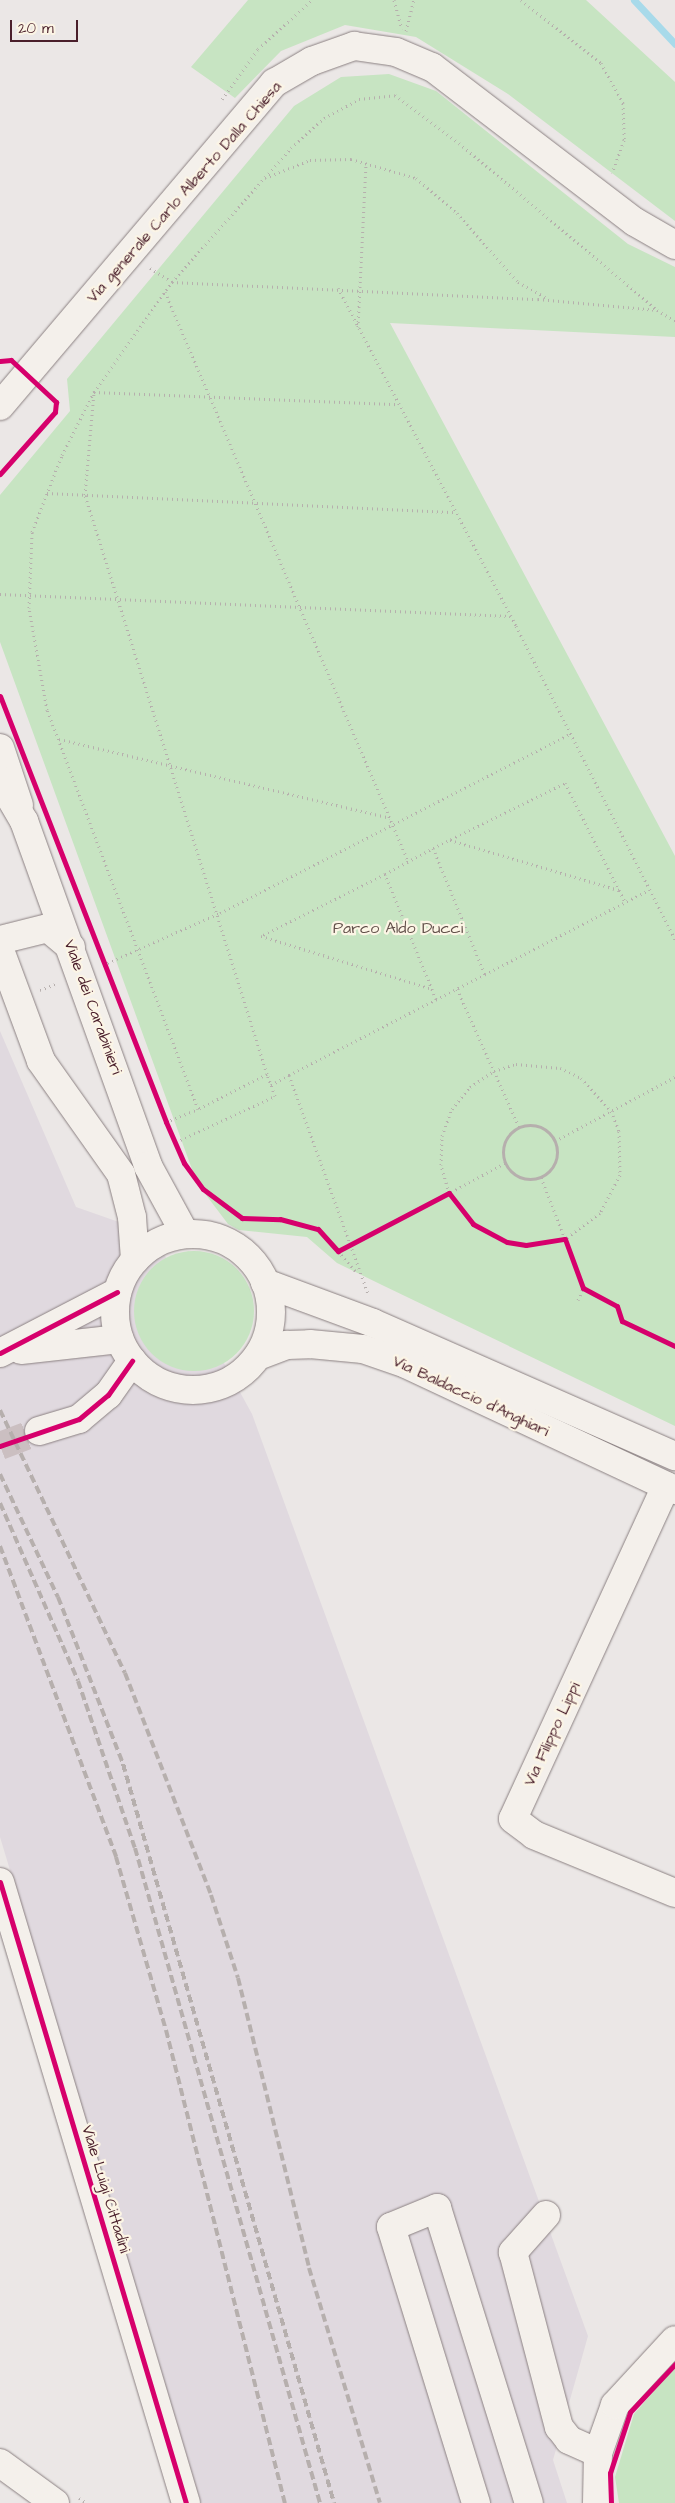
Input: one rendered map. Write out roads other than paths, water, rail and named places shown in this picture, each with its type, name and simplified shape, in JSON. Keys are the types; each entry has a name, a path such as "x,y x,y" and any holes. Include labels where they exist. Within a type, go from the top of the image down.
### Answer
{"main road":[{"name":"Via generale Carlo Alberto Dalla Chiesa","path":"0,406 274,83 312,61 354,46 396,52 432,67 635,222 675,245"},
{"path":"0,748 24,821"},
{"name":"Viale dei Carabinieri","path":"0,780 24,821 71,947 98,971 148,1166 184,1234"},
{"path":"0,940 48,928 71,947"},
{"path":"0,950 15,998 51,1078 107,1151 123,1182 132,1216 135,1260"},
{"path":"184,1234 210,1236 233,1245 252,1262 265,1283 271,1320 258,1356 235,1378 196,1390 157,1381 125,1350 27,1348 0,1354 117,1292 135,1260 166,1239 184,1234"},
{"name":"Via Baldaccio d'Anghiari","path":"265,1283 382,1327 675,1456"},
{"path":"39,1431 79,1419 108,1395 125,1350 117,1292"},
{"name":"Via Baldaccio d'Anghiari","path":"258,1356 287,1345 310,1344 363,1349 406,1364 670,1488"},
{"name":"Via Filippo Lippi","path":"670,1488 513,1819 534,1835 675,1893"},
{"name":"Viale Luigi Cittadini","path":"0,1882 186,2503"},
{"path":"476,2503 391,2227 437,2208 529,2503"},
{"path":"546,2215 513,2252 559,2427 569,2440 598,2453"},
{"path":"598,2503 598,2453 615,2405 675,2340"},
{"path":"0,2463 55,2503"}],"waterway":[{"path":"634,0 675,44"}],"tunnel":[{"path":"0,1446 39,1431"}],"railway":[{"path":"0,1410 125,1673 211,1895 238,1978 309,2268 380,2503"},
{"path":"0,1474 58,1597 123,1764 334,2503"},
{"path":"0,1503 78,1681 135,1848 320,2503"},
{"path":"0,1546 116,1857 166,2030 285,2503"}],"park label":[{"name":"Parco Aldo Ducci","path":"398,928"}]}
